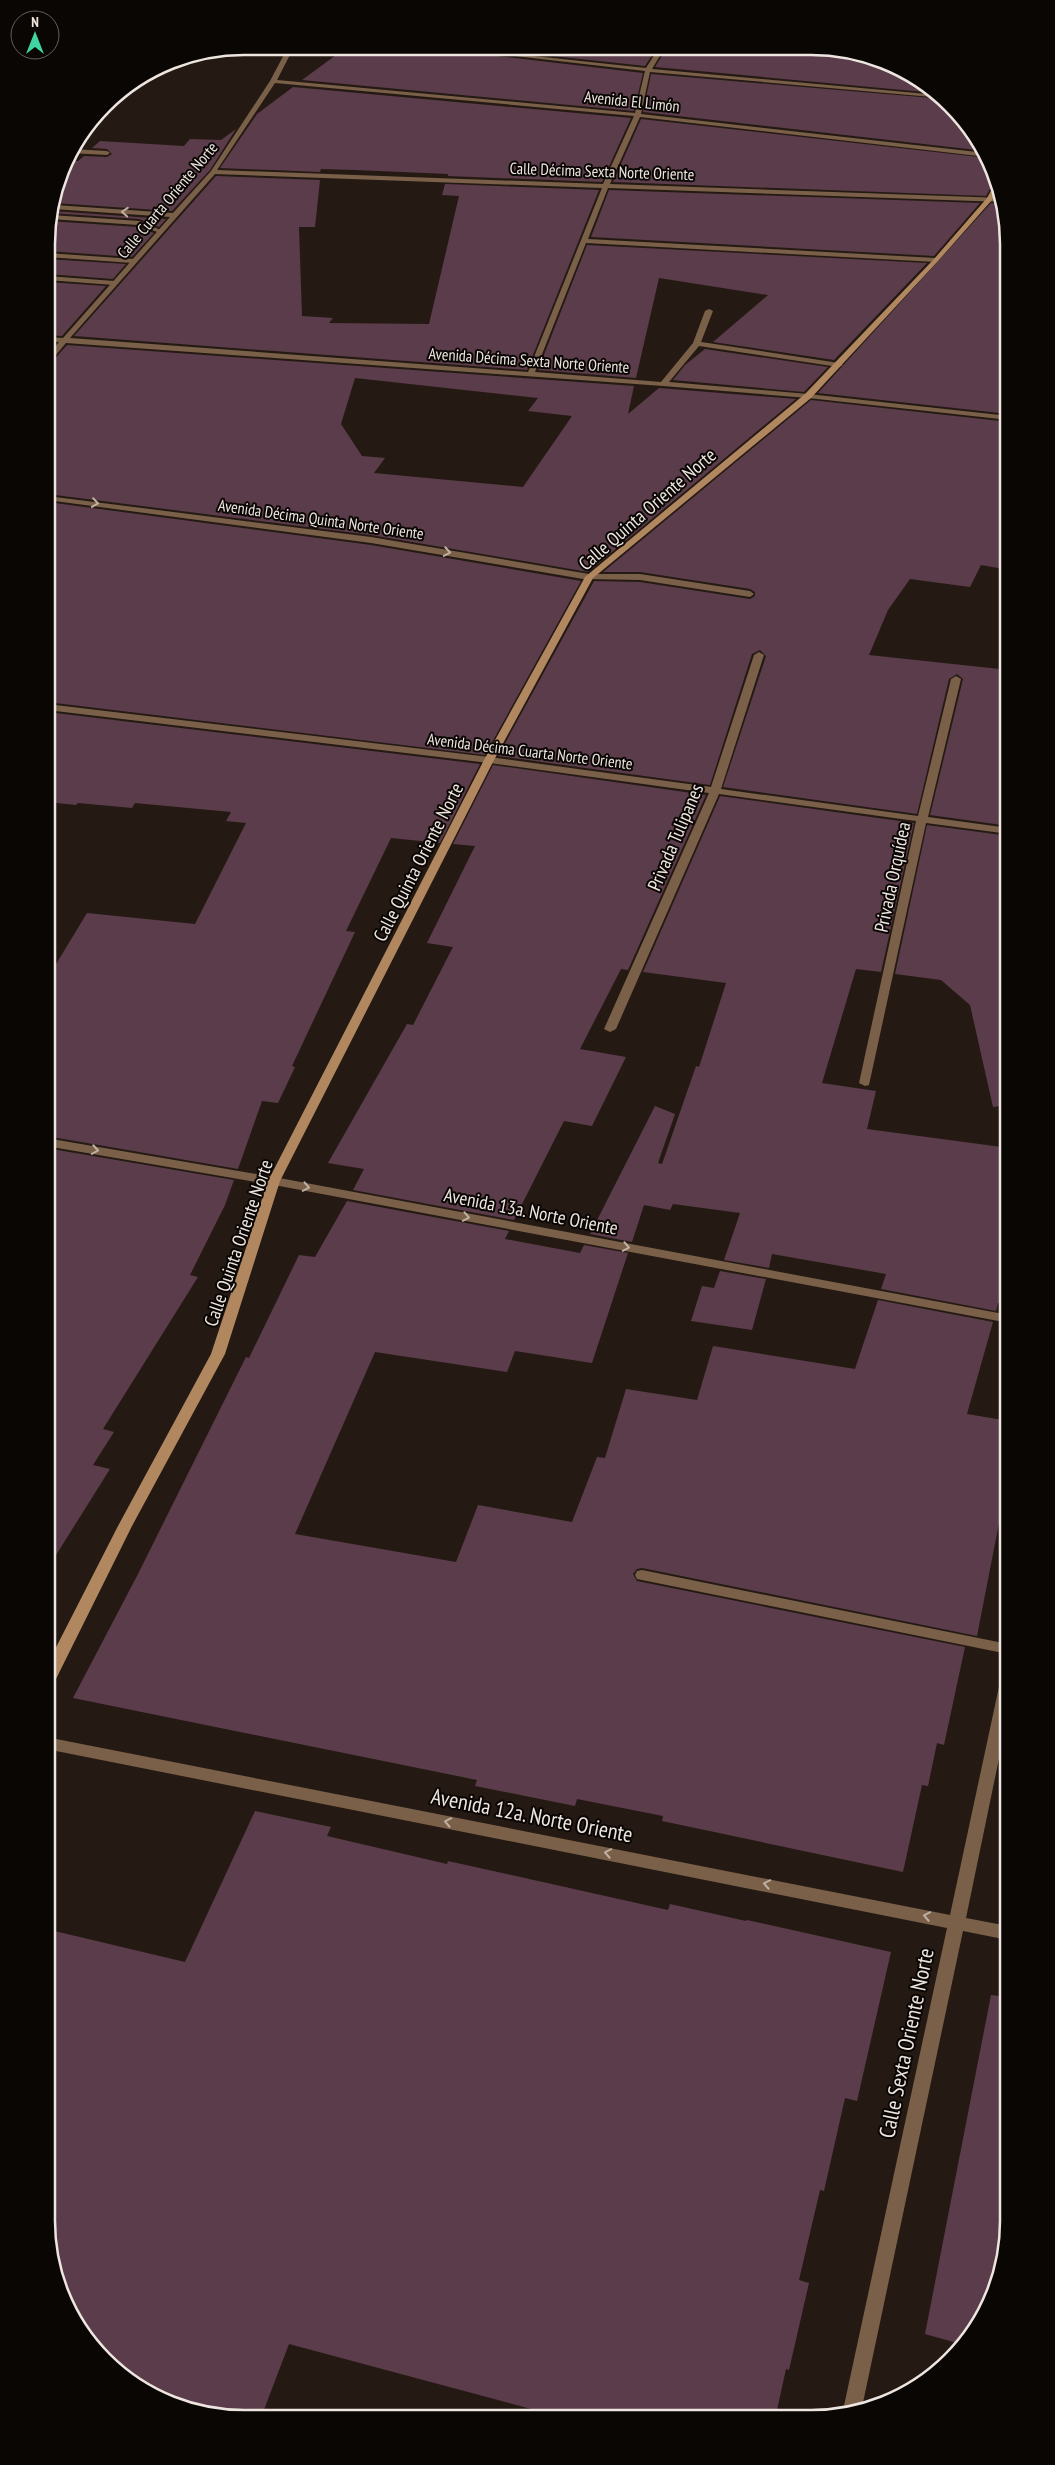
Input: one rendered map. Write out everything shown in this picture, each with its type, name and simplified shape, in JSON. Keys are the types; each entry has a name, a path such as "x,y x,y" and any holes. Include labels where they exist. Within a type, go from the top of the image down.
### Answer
{"street":[{"name":"Calle Cuarta Oriente Norte","path":"55,351 213,172 273,81 286,55"},
{"path":"505,55 928,96"},
{"path":"531,374 606,185 638,115 648,70 657,55"},
{"name":"Avenida El Limón","path":"273,81 638,115 977,154"},
{"path":"79,151 107,153"},
{"name":"Calle Décima Sexta Norte Oriente","path":"213,172 995,199"},
{"name":"Calle Quinta Oriente Norte","path":"55,1665 125,1526 218,1354 274,1181 489,760 589,577 808,396 936,260 990,199 993,192"},
{"path":"59,207 174,215"},
{"path":"57,217 139,223 160,231"},
{"path":"584,241 936,260"},
{"path":"55,256 133,261"},
{"path":"55,279 114,283"},
{"path":"663,384 697,344 709,310"},
{"name":"Avenida Décima Sexta Norte Oriente","path":"55,339 663,384 808,396 1000,417"},
{"path":"697,344 839,364"},
{"name":"Avenida Décima Quinta Norte Oriente","path":"55,499 371,540 589,577 640,577 750,594"},
{"name":"Privada Tulipanes","path":"610,1028 714,791 759,655"},
{"name":"Privada Orquídea","path":"865,1083 922,819 956,679"},
{"name":"Avenida Décima Cuarta Norte Oriente","path":"55,707 489,760 1000,830"},
{"name":"Avenida 13a. Norte Oriente","path":"55,1144 274,1181 1000,1317"},
{"path":"642,1574 1000,1647"},
{"name":"Calle Sexta Oriente Norte","path":"853,2405 955,1921 1000,1718"},
{"name":"Avenida 12a. Norte Oriente","path":"55,1745 1000,1931"}],"building":[{"path":"336,55 488,55 643,73 634,111 302,80"},
{"path":"544,55 652,55 645,66"},
{"path":"662,55 823,55 860,61 883,69 906,80 923,92 655,67"},
{"path":"651,74 931,98 953,119 975,150 643,112"},
{"path":"293,87 631,118 602,182 355,170 321,169 320,172 220,168 257,114"},
{"path":"641,119 979,157 991,187 986,196 613,182"},
{"path":"236,129 210,170 172,211 60,203 74,161 78,161 84,156 107,157 112,154 107,149 92,148 100,141 184,146 190,139 221,140"},
{"path":"216,176 320,180 315,227 299,227 302,316 333,318 329,323 429,324 459,196 442,195 445,184 599,190 527,370 74,336"},
{"path":"609,190 980,203 934,256 591,237"},
{"path":"991,203 995,203 1000,232 1000,413 818,393"},
{"path":"58,211 166,219 159,227 139,219 58,213"},
{"path":"57,222 138,227 154,233 132,257 55,252"},
{"path":"587,245 927,263 834,360 713,342 768,295 659,278 636,378 538,370"},
{"path":"55,260 126,264 113,279 55,275"},
{"path":"55,283 106,286 62,336 55,336"},
{"path":"67,345 634,386 628,414 659,388 796,399 588,572 371,535 55,495 55,358","holes":["355,378 538,398 528,411 572,416 523,487 374,473 385,458 362,456 341,424"]},
{"path":"705,349 828,367 804,392 673,380 685,365"},
{"path":"811,400 1000,421 1000,568 981,565 970,587 910,579 888,610 869,655 1000,669 1000,825 930,815 963,679 957,674 949,679 917,814 723,787 766,656 760,650 752,654 710,785 498,756 594,581 640,582 750,599 755,596 755,592 750,589 640,572 603,572"},
{"path":"55,503 371,545 581,581 485,755 55,703"},
{"path":"55,713 480,764 440,843 391,838 346,931 355,932 292,1066 295,1067 278,1103 262,1101 238,1169 55,1138 55,966 87,913 195,924 246,823 226,821 231,812 135,803 132,808 78,803 76,805 55,803"},
{"path":"493,765 706,795 628,970 621,969 580,1049 626,1057 592,1126 564,1121 514,1220 353,1190 364,1169 328,1163 407,1024 413,1025 453,947 427,943 475,846 453,844"},
{"path":"720,796 914,823 881,972 856,969 822,1083 876,1091 867,1129 1000,1147 1000,1303 998,1303 996,1311 881,1289 886,1274 772,1254 769,1268 724,1260 740,1213 673,1204 670,1210 644,1205 632,1242 590,1234 655,1106 675,1114 658,1163 662,1164 696,1066 699,1067 726,983 643,972"},
{"path":"927,825 1000,835 1000,1106 993,1107 970,1005 941,980 895,974"},
{"path":"55,1150 234,1180 225,1205 190,1275 198,1277 103,1429 114,1432 93,1465 110,1469 55,1557"},
{"path":"347,1201 509,1231 505,1239 580,1253 584,1245 628,1253 592,1363 515,1351 507,1372 375,1352 295,1534 456,1562 478,1505 572,1522 597,1457 605,1458 626,1389 697,1400 713,1346 855,1369 878,1300 993,1322 967,1414 1000,1420 1000,1518 977,1636 642,1568 637,1569 633,1574 637,1581 965,1647 944,1745 937,1743 928,1786 922,1785 903,1872 662,1821 663,1816 577,1799 575,1806 475,1786 477,1780 73,1698 138,1574 246,1357 249,1358 299,1255 315,1257"},
{"path":"720,1271 766,1279 752,1330 691,1321 702,1286 714,1288"},
{"path":"255,1811 331,1827 327,1836 447,1864 448,1861 668,1910 670,1904 891,1952 857,2101 845,2098 824,2191 820,2190 799,2280 809,2283 789,2370 786,2369 777,2410 535,2410 289,2344 264,2410 232,2410 195,2404 160,2391 129,2371 110,2355 80,2316 61,2270 55,2233 55,1931 185,1962"},
{"path":"991,1995 1000,1996 1000,2233 994,2270 981,2305 956,2343 925,2334"}]}
